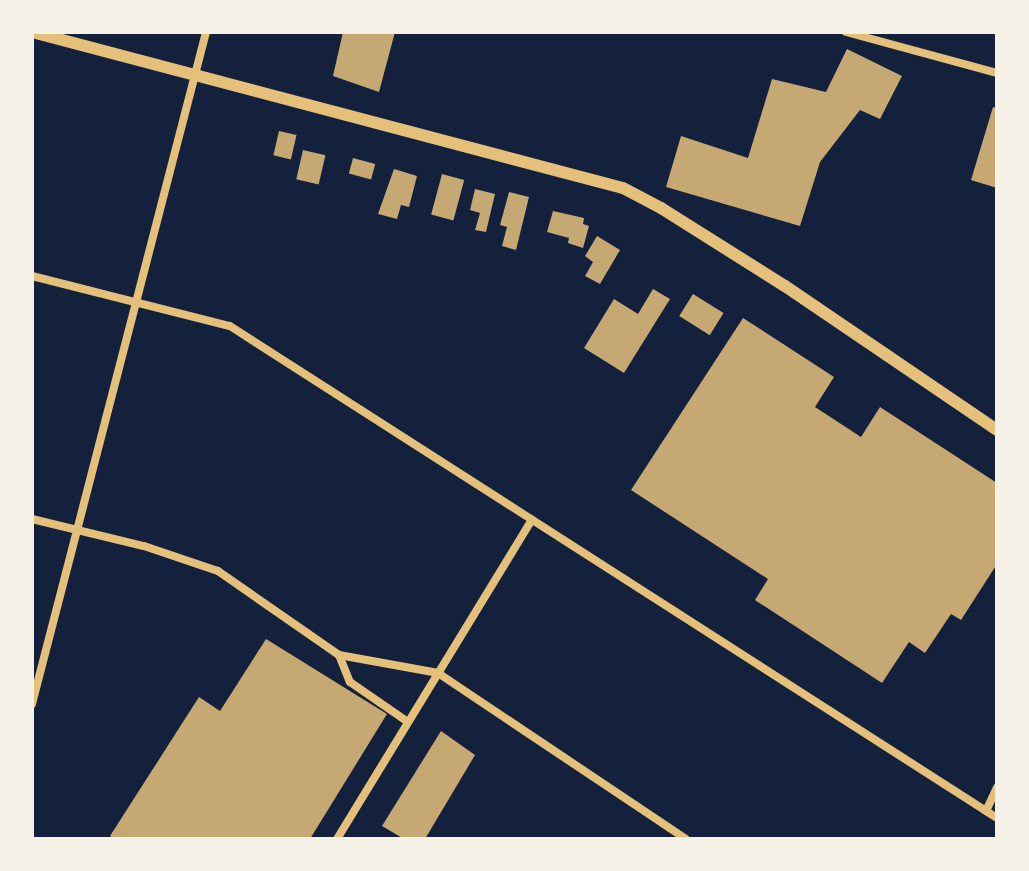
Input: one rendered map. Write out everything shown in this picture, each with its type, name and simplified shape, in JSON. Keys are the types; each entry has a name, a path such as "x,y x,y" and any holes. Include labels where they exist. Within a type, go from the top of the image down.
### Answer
{"street":[{"path":"32,32 623,188 652,202 785,286 997,430"},
{"path":"32,704 206,32"},
{"path":"846,32 997,73"},
{"path":"32,276 230,326 997,818"},
{"path":"32,519 77,533 144,546 218,571 339,655 438,673 686,839"},
{"path":"337,839 532,520"},
{"path":"339,655 350,682 408,722"},
{"path":"986,811 997,787"}],"building":[{"path":"343,32 395,32 379,92 333,76"},
{"path":"847,49 902,76 880,119 860,110 820,162 800,226 666,187 681,136 748,158 772,79 826,92"},
{"path":"993,107 997,108 997,188 971,180"},
{"path":"279,131 297,135 291,159 273,155"},
{"path":"303,150 325,155 319,184 296,179"},
{"path":"353,158 375,164 371,179 349,173"},
{"path":"394,169 417,176 409,207 401,205 397,219 378,214"},
{"path":"442,174 464,180 453,221 431,215"},
{"path":"475,189 495,194 486,232 475,230 480,213 470,210"},
{"path":"509,192 529,197 516,250 502,246 507,227 500,225"},
{"path":"553,211 584,218 583,224 589,226 583,248 568,243 569,238 547,232"},
{"path":"597,236 620,250 600,284 585,276 593,262 585,256"},
{"path":"653,289 670,299 624,373 584,348 614,299 638,314"},
{"path":"693,294 724,313 710,335 679,316"},
{"path":"743,318 834,377 815,407 861,437 880,407 997,483 997,564 961,620 951,614 925,653 909,642 882,683 755,600 768,579 631,490"},
{"path":"266,639 387,714 310,839 115,839 110,836 199,697 220,711"},
{"path":"441,731 475,755 425,839 404,839 382,826"}]}
